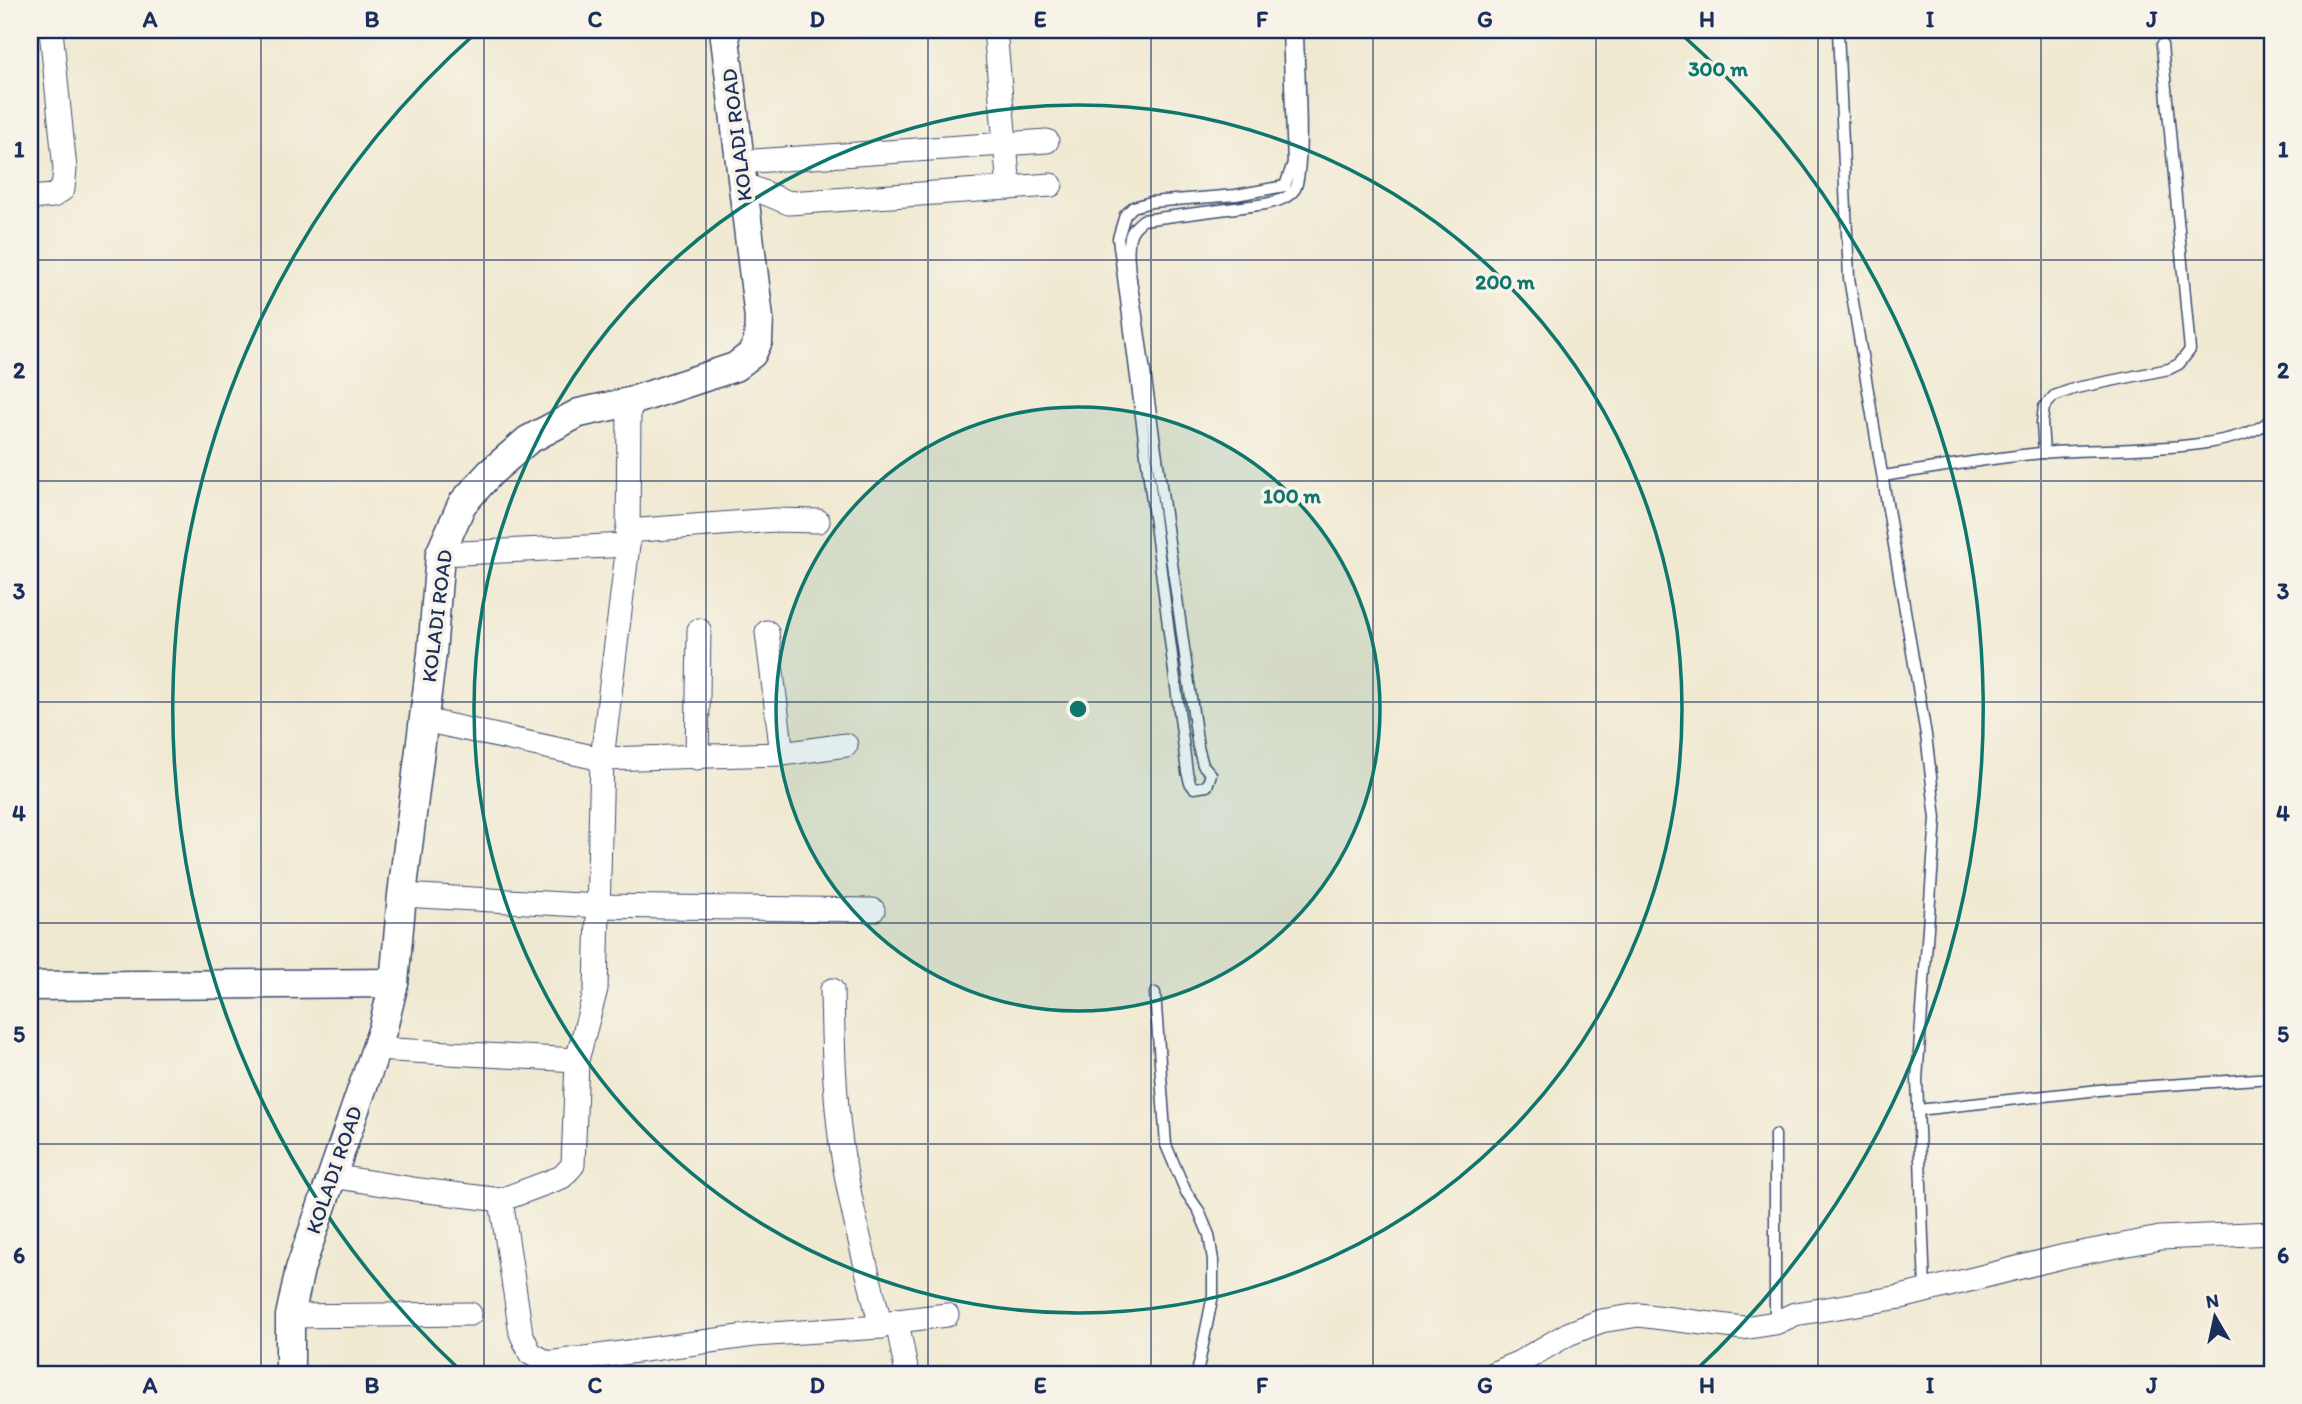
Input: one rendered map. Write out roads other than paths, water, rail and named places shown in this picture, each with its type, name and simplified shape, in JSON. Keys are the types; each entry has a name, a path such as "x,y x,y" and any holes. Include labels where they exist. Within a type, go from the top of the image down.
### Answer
{"street":[{"path":"30,198 52,196 63,189 65,169 51,30"},
{"name":"KOLADI ROAD","path":"290,1374 290,1316 300,1269 376,1049 394,982 440,554 462,504 490,473 528,440 579,414 629,402 735,367 752,354 758,341 759,318 724,30"},
{"path":"995,30 1009,188"},
{"path":"742,173 1048,141"},
{"path":"742,173 789,203 1051,185"},
{"path":"331,1176 501,1200 562,1177 573,1165 577,1060 596,989 602,759 628,538 629,402"},
{"path":"440,554 628,538 774,520 818,521"},
{"path":"697,758 699,630"},
{"path":"767,632 782,754"},
{"path":"424,720 602,759 782,754 846,746"},
{"path":"402,895 599,906 873,910"},
{"path":"30,986 394,982"},
{"path":"832,990 833,1061 841,1145 849,1192 889,1324 908,1374"},
{"path":"376,1049 577,1060"},
{"path":"501,1200 521,1333 530,1353 548,1363 754,1335 889,1324 947,1315"},
{"path":"1492,1374 1520,1362 1568,1334 1601,1321 1639,1315 1743,1328 1775,1323 1795,1314 1901,1297 2065,1256 2160,1238 2272,1233"},
{"path":"290,1316 470,1314"}],"lane":[{"path":"1288,30 1293,163 1285,186 1236,195 1151,202 1133,207 1125,215 1118,238 1186,772 1194,788 1207,786 1211,774 1203,765 1198,747 1137,316 1130,237 1135,226 1143,220 1266,204 1282,200 1290,194 1295,187 1300,160 1298,30"},
{"path":"1838,30 1849,278 1926,735 1936,818 1917,1079 1925,1290"},
{"path":"2044,453 2044,407 2054,396 2076,388 2169,369 2179,364 2190,350 2162,46"},
{"path":"1883,476 2044,453 2187,445 2243,436 2265,426 2272,419"},
{"path":"1155,993 1166,1144 1186,1192 1199,1211 1209,1235 1213,1260 1213,1295 1197,1374"},
{"path":"1918,1110 2108,1089 2272,1078"},
{"path":"1775,1135 1775,1323"}]}
